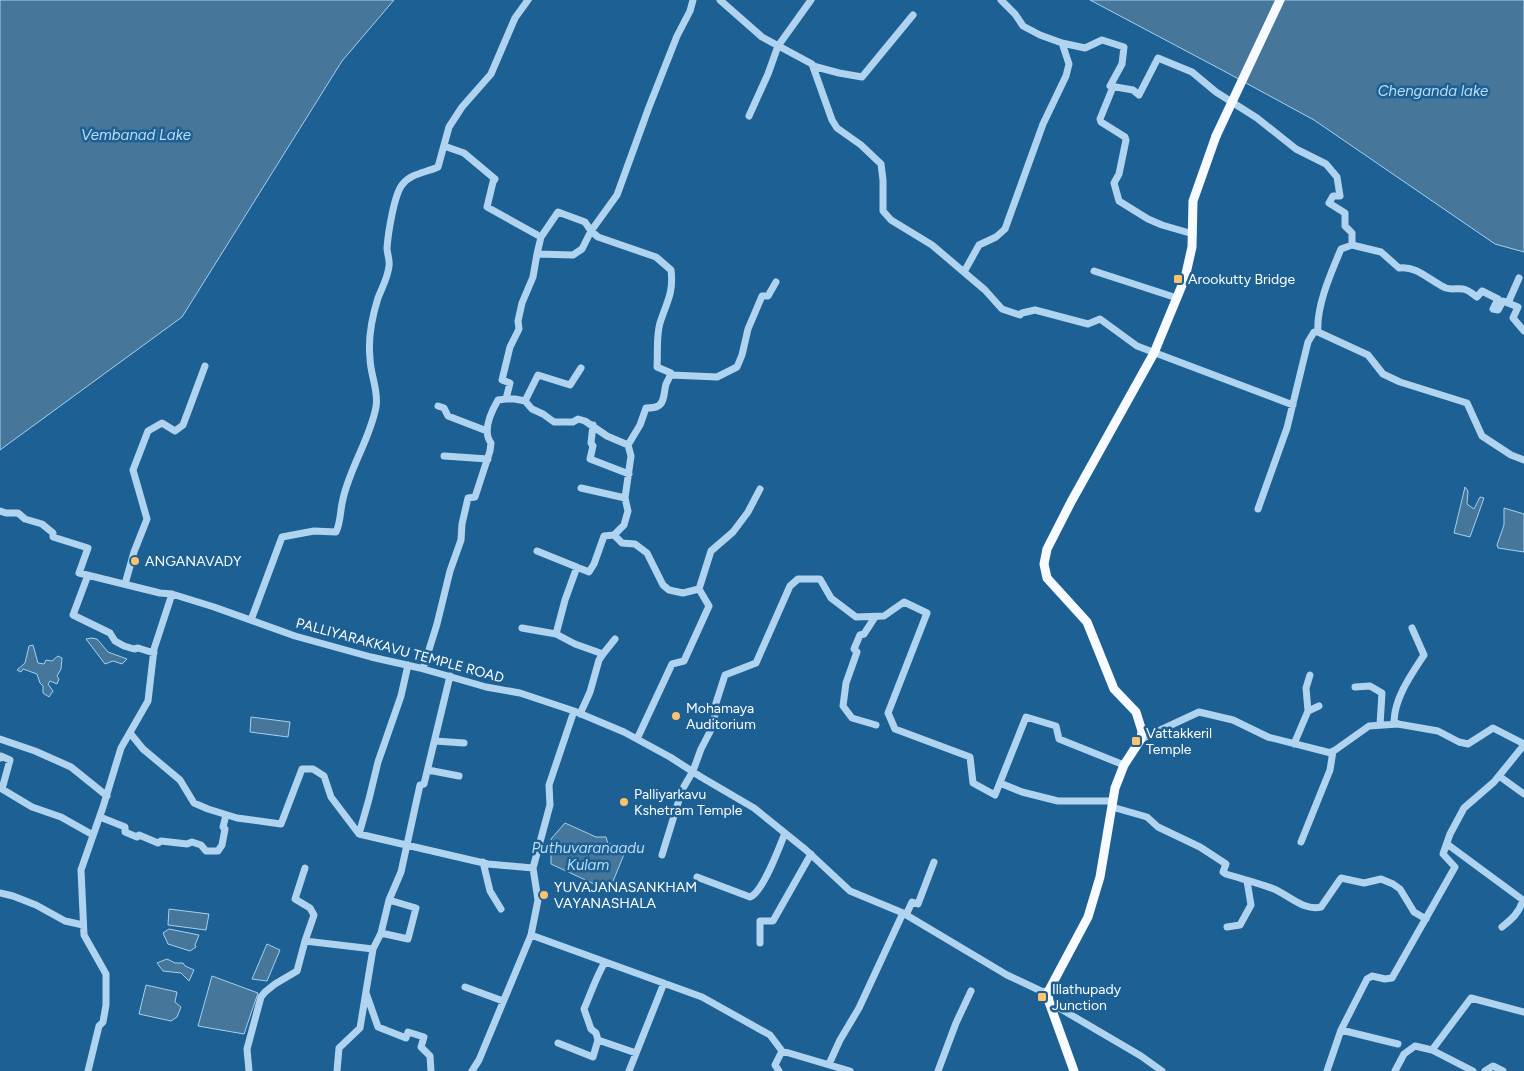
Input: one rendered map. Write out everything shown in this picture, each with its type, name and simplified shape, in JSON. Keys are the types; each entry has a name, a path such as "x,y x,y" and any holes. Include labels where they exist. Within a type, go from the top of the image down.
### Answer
{"main road":[{"path":"1074,1071 1049,1002 1048,992 1088,917 1100,877 1116,788 1124,765 1141,739 1140,722 1136,712 1114,689 1087,622 1047,578 1044,564 1047,549 1071,502 1154,353 1185,278 1192,247 1193,200 1216,136 1280,0"}],"street":[{"path":"252,620 282,537 314,531 336,532 343,499 367,436 376,405 370,360 370,338 377,301 390,267 387,250 395,203 401,186 413,175 438,167 449,127 462,107 491,74 515,18 528,0"},
{"path":"537,254 573,255 582,249 591,231 617,195 649,107 693,0"},
{"path":"720,0 762,37 813,66 862,77 913,15"},
{"path":"749,116 778,46 811,0"},
{"path":"1001,0 1015,14 1023,26 1040,36 1085,48 1102,40 1124,47 1122,64 1110,86 1113,87 1100,119 1101,122 1125,137 1126,140 1119,174 1114,183 1119,201 1148,219 1192,234"},
{"path":"964,272 979,245 996,237 1005,229 1044,124 1066,76 1069,64 1062,43"},
{"path":"1113,87 1133,90 1139,95 1158,58 1192,72 1216,92 1257,118 1296,149 1326,164 1336,177 1340,196 1333,196 1329,203 1345,213 1345,226 1352,233 1352,245"},
{"path":"813,66 832,120 837,128 861,145 881,164 883,211 891,220 932,245 985,290 1002,309 1020,315 1035,310 1088,324 1100,319 1137,346 1293,405"},
{"path":"444,146 464,153 495,180 487,207 541,237"},
{"path":"506,399 510,383 502,380 510,347 518,329 522,303 529,289 541,237 558,212 585,222 598,237 656,257 671,270 672,281 667,306 660,324 657,366 671,373 671,375 718,377 736,367 742,355 748,329 762,296 768,296 776,282"},
{"path":"1318,332 1317,321 1330,276 1341,249 1352,245 1381,252 1399,268 1408,267 1444,287 1464,289 1477,296 1482,290 1498,299 1493,309 1498,310 1503,301 1518,306 1514,318 1524,331"},
{"path":"1094,271 1177,298"},
{"path":"1508,303 1519,278"},
{"path":"1258,508 1287,428 1308,342 1314,332 1318,332 1368,355 1383,374 1400,382 1467,403 1482,436 1511,455 1524,460"},
{"path":"125,584 134,552 148,519 133,470 141,446 148,431 162,423 175,431 183,425 205,366"},
{"path":"525,402 538,375 570,385 580,368"},
{"path":"537,551 589,572 594,564 604,536 614,535 624,525 628,511 625,498 629,474 630,456 628,445 640,425 646,408 657,407 660,404 666,391 665,386 671,375"},
{"path":"423,668 437,624 450,571 461,540 462,524 468,498 475,497 488,459 492,443 488,439 487,431 492,410 498,400 515,399 525,402 532,410 543,414 554,422 572,422 578,419 592,425 607,436 628,445"},
{"path":"438,406 444,408 448,416 487,431"},
{"path":"592,425 591,443 593,446 590,459 629,474"},
{"path":"444,456 488,459"},
{"path":"581,488 625,498"},
{"path":"698,589 711,551 733,532 748,512 760,489"},
{"path":"0,511 6,513 18,512 25,518 42,524 53,532 52,536 88,548 79,573 88,575 73,616 110,633 115,641 124,646 154,653"},
{"path":"614,535 622,543 635,544 646,553 663,585 669,590 683,593 698,589"},
{"path":"556,634 565,600 577,567"},
{"name":"PALLIYARAKKAVU TEMPLE ROAD","path":"88,575 160,593 172,594 295,636 370,657 423,668 486,687 520,693 577,712 670,756 692,772 754,808 811,854 850,891 904,914 1007,976 1041,992 1048,992"},
{"path":"662,855 682,790 714,724 716,703 725,674 756,663 790,586 798,579 820,579 831,598 856,617 884,616 904,602 927,613 888,713 895,729 970,757 973,783 995,795 1026,717 1056,726 1058,739 1124,765"},
{"path":"637,739 672,664 684,662 709,606 698,589"},
{"path":"88,1071 99,1026 103,1022 106,1005 106,974 84,935 81,870 100,817 121,748 148,701 154,653 172,594"},
{"path":"875,616 864,634 860,635 854,649 857,652 846,683 843,706 852,718 876,725"},
{"path":"522,628 556,634 575,644 603,654"},
{"path":"1398,724 1394,721 1395,712 1404,688 1424,655 1412,628"},
{"path":"472,1071 531,935 538,900 533,868 550,805 550,785 577,712 590,692 599,660 615,639"},
{"path":"359,834 378,762 400,696 408,665"},
{"path":"1294,744 1308,711 1306,688 1310,675"},
{"path":"337,1071 339,1048 360,1028 373,949 381,933 389,900 401,872 420,785 424,784 428,770 450,676"},
{"path":"1355,687 1370,686 1382,693 1380,725"},
{"path":"1308,711 1319,706"},
{"path":"1141,739 1199,712 1234,720 1268,738 1331,753 1369,726 1398,724 1438,731 1459,742 1468,744 1493,728 1524,744 1499,776 1464,808 1450,834 1443,854 1455,867 1392,978 1385,979 1372,976 1367,979 1341,1030 1327,1071"},
{"path":"130,733 143,748 180,780 194,803 226,815 281,824 302,769 313,769 324,776 331,797 359,834 483,862 533,868"},
{"path":"0,739 35,751 70,767 106,796"},
{"path":"435,741 464,743"},
{"path":"1301,842 1330,770 1333,751"},
{"path":"0,758 1,756 10,760 2,789 32,807 61,817 93,835"},
{"path":"428,770 459,776"},
{"path":"1499,776 1524,794"},
{"path":"1000,783 1022,792 1058,801 1113,804 1147,817 1158,827 1200,847 1226,864 1223,872 1226,874 1274,889 1304,905 1314,908 1321,907 1342,878 1364,883 1381,879 1394,884 1400,889 1414,912 1426,919"},
{"path":"100,817 125,827 125,832 137,837 139,835 158,843 161,840 187,844 192,842 201,845 206,851 218,850 222,845 225,829 223,826 226,815"},
{"path":"697,877 750,897 755,895 772,865 785,833"},
{"path":"1447,844 1523,900 1520,910 1515,917 1502,927"},
{"path":"760,943 760,921 773,921 811,854"},
{"path":"483,862 490,891 501,909"},
{"path":"829,1064 840,1040 860,1008 904,914 912,902 918,904 934,862"},
{"path":"249,1071 247,1049 260,1001 265,992 297,971 314,915 310,908 295,899 304,868"},
{"path":"1226,927 1240,925 1251,905 1248,881"},
{"path":"0,893 36,905 65,921 84,925"},
{"path":"381,933 408,939 416,908 389,900"},
{"path":"531,935 702,998 770,1035 782,1051 850,1071"},
{"path":"305,941 373,949"},
{"path":"558,1043 592,1057 598,1040 584,1009 605,962"},
{"path":"629,1071 664,983"},
{"path":"466,987 503,1001"},
{"path":"938,1071 956,1023 971,991"},
{"path":"366,994 378,1027 406,1038 408,1032 424,1037 421,1047 430,1056 430,1071"},
{"path":"1432,1050 1471,998 1524,1012"},
{"path":"1049,1002 1141,1056 1162,1071"},
{"path":"1341,1030 1398,1044"},
{"path":"598,1040 636,1053"},
{"path":"1395,1071 1404,1054 1415,1046 1432,1050 1473,1071"},
{"path":"778,1071 775,1065 782,1051"},
{"path":"1485,1071 1493,1066 1503,1071"}],"water":[{"name":"Vembanad Lake","path":"0,0 394,0 342,61 182,317 0,450"},
{"name":"Chenganda lake","path":"1090,0 1524,0 1524,252 1495,244 1314,120"},
{"path":"1465,487 1468,491 1467,504 1474,509 1480,497 1484,498 1470,537 1454,533"},
{"path":"1504,508 1524,514 1524,552 1498,548 1497,545 1504,525"},
{"path":"86,639 97,639 108,652 127,659 122,664 113,661 105,664"},
{"path":"33,645 38,663 44,664 46,660 52,661 58,656 62,658 61,669 57,676 59,679 57,684 50,681 48,684 53,691 49,697 43,693 43,686 37,674 23,669 21,672 17,670 25,663 29,646"},
{"path":"251,717 290,722 288,737 250,732"},
{"name":"Puthuvaranaadu Kulam","path":"565,823 596,837 606,837 608,844 613,844 625,852 609,891 551,864 551,839"},
{"path":"169,909 209,914 206,930 168,925"},
{"path":"169,929 199,935 196,947 190,951 168,944 163,933"},
{"path":"267,944 280,950 267,981 252,979"},
{"path":"167,959 175,963 183,963 194,970 189,981 181,973 163,971 157,963"},
{"path":"212,976 258,993 244,1034 198,1026"},
{"path":"146,985 177,992 175,1002 181,1007 177,1017 171,1021 139,1014"}],"place":[{"name":"Arookutty Bridge","path":"1178,279"},
{"name":"ANGANAVADY","path":"135,561"},
{"name":"Mohamaya Auditorium","path":"676,716"},
{"name":"Vattakkeril Temple","path":"1136,741"},
{"name":"Palliyarkavu Kshetram Temple","path":"624,802"},
{"name":"YUVAJANASANKHAM VAYANASHALA","path":"544,895"},
{"name":"Illathupady Junction","path":"1042,997"}]}
